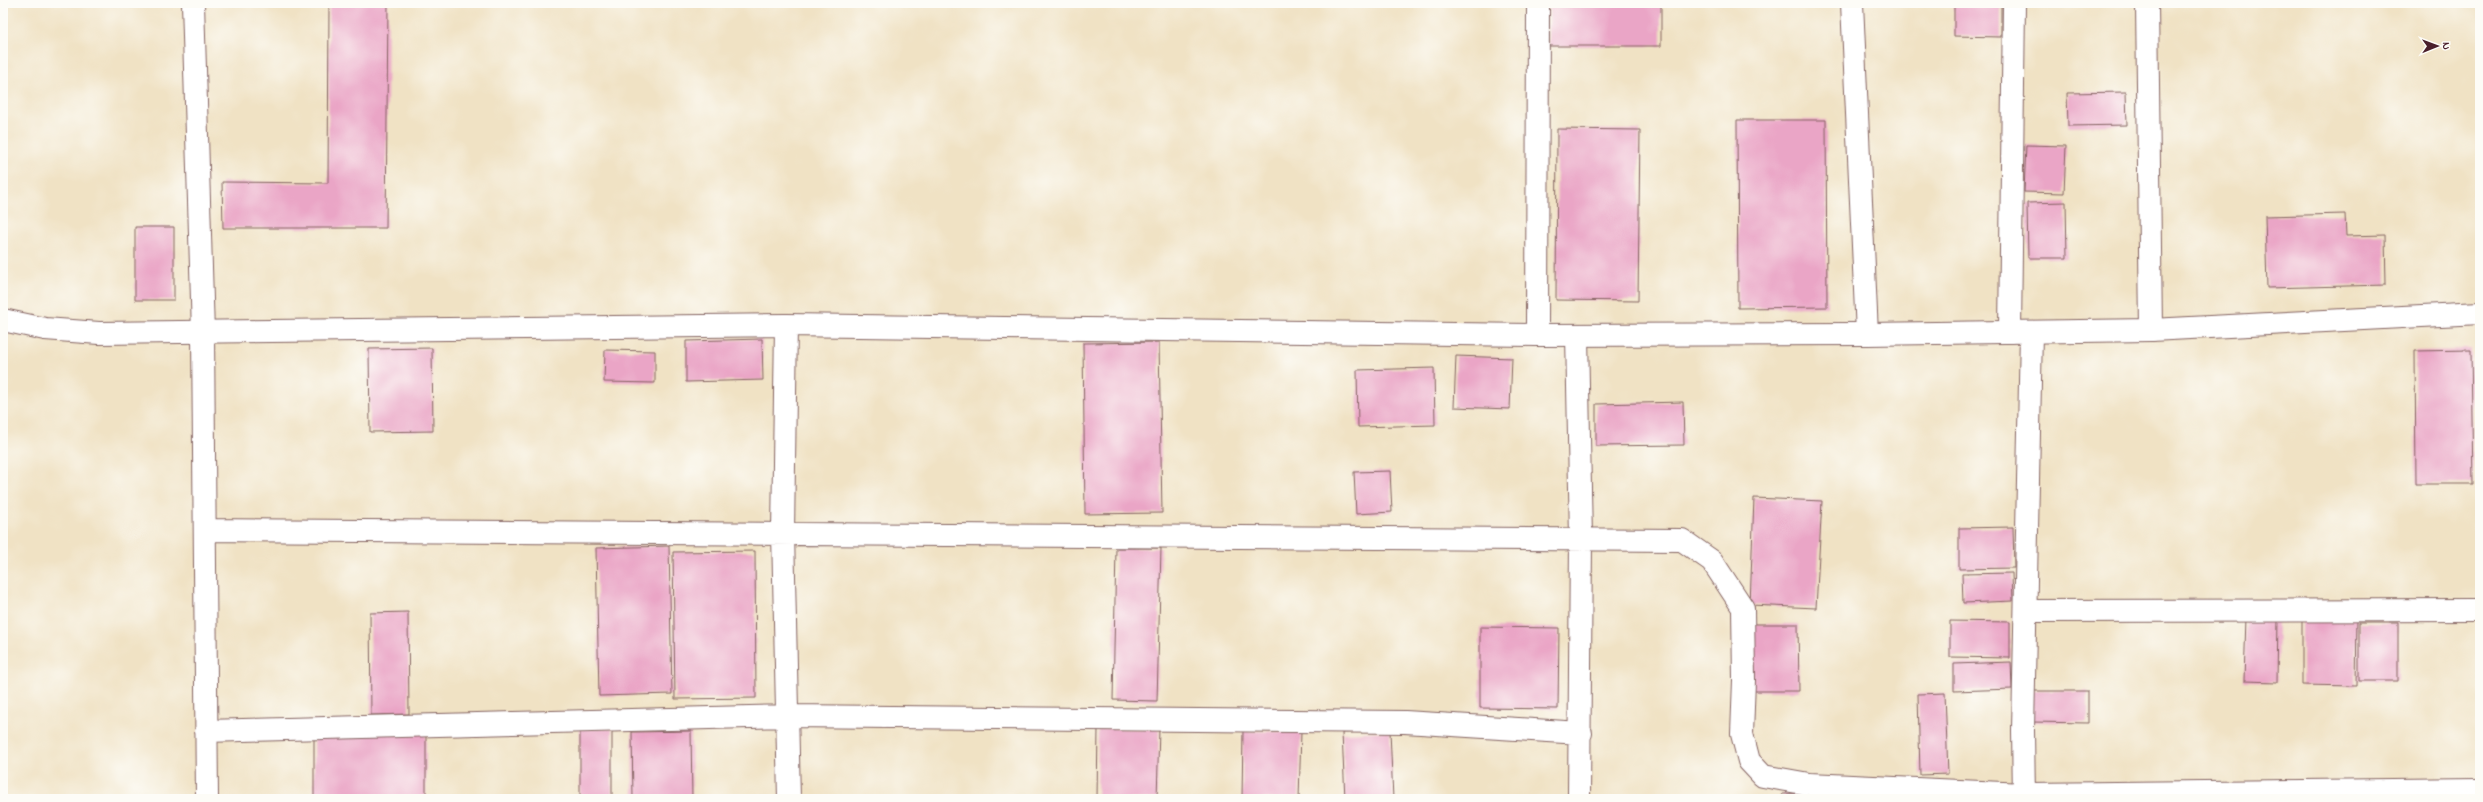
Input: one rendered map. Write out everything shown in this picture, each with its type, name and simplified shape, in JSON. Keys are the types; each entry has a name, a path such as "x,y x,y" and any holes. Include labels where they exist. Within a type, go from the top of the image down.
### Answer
{"street":[{"path":"192,3 203,333 207,799"},
{"path":"1537,335 1538,3"},
{"path":"1852,3 1867,334"},
{"path":"2014,3 2027,611 2023,730 2024,796"},
{"path":"2147,3 2151,330"},
{"path":"3,320 45,329 99,333 203,333 786,325 1577,335 1867,334 2151,330 2480,313"},
{"path":"786,325 783,533 789,799"},
{"path":"1577,335 1582,539 1581,732 1579,799"},
{"path":"205,530 1682,540 1712,561 1743,608 1744,680 1742,734 1749,761 1763,776 1809,784 2024,796 2480,789"},
{"path":"2027,611 2480,610"},
{"path":"206,731 788,716 1405,722 1581,732"}],"building":[{"path":"329,3 388,3 386,228 223,228 222,182 328,183"},
{"path":"1549,3 1661,3 1661,46 1549,46"},
{"path":"1954,3 2001,3 2001,37 1954,36"},
{"path":"2126,92 2127,125 2068,126 2067,93"},
{"path":"1737,120 1826,120 1827,307 1738,308"},
{"path":"1557,129 1640,130 1638,301 1556,300"},
{"path":"2026,145 2066,146 2064,193 2024,192"},
{"path":"2066,202 2067,258 2028,258 2027,203"},
{"path":"2345,214 2346,236 2385,235 2386,285 2267,288 2265,216"},
{"path":"135,227 174,227 174,300 135,300"},
{"path":"762,339 763,380 686,382 686,341"},
{"path":"1159,342 1162,513 1085,514 1083,343"},
{"path":"432,348 433,431 370,432 369,349"},
{"path":"605,350 655,351 655,383 604,382"},
{"path":"2471,350 2473,484 2416,484 2415,351"},
{"path":"1456,356 1512,358 1510,409 1454,407"},
{"path":"1434,368 1435,425 1358,427 1357,370"},
{"path":"1683,402 1684,445 1596,446 1596,404"},
{"path":"1390,471 1392,512 1356,514 1354,472"},
{"path":"1754,498 1822,501 1816,608 1750,605"},
{"path":"2013,527 2014,568 1959,569 1959,528"},
{"path":"669,546 672,694 599,696 596,548"},
{"path":"1116,548 1161,548 1157,701 1113,700"},
{"path":"755,551 756,698 675,699 673,552"},
{"path":"2012,573 2013,601 1963,603 1962,574"},
{"path":"408,612 409,714 371,715 370,613"},
{"path":"2246,617 2278,618 2277,682 2244,681"},
{"path":"2302,617 2357,618 2356,686 2302,685"},
{"path":"1950,621 2010,622 2010,658 1950,657"},
{"path":"2359,623 2398,623 2398,681 2359,681"},
{"path":"1747,624 1798,624 1799,691 1749,691"},
{"path":"1480,627 1559,628 1558,709 1480,708"},
{"path":"2011,662 2012,689 1954,691 1954,664"},
{"path":"2032,691 2088,691 2088,723 2032,722"},
{"path":"1945,693 1948,774 1920,775 1918,694"},
{"path":"1098,728 1159,729 1157,799 1097,799"},
{"path":"580,729 612,729 612,799 580,799"},
{"path":"314,731 426,731 426,799 314,799"},
{"path":"691,731 692,799 633,799 632,732"},
{"path":"1243,731 1301,732 1299,799 1242,799"},
{"path":"1390,731 1393,799 1345,799 1342,733"},
{"path":"1871,792 1871,799 1782,799 1782,794"}]}
